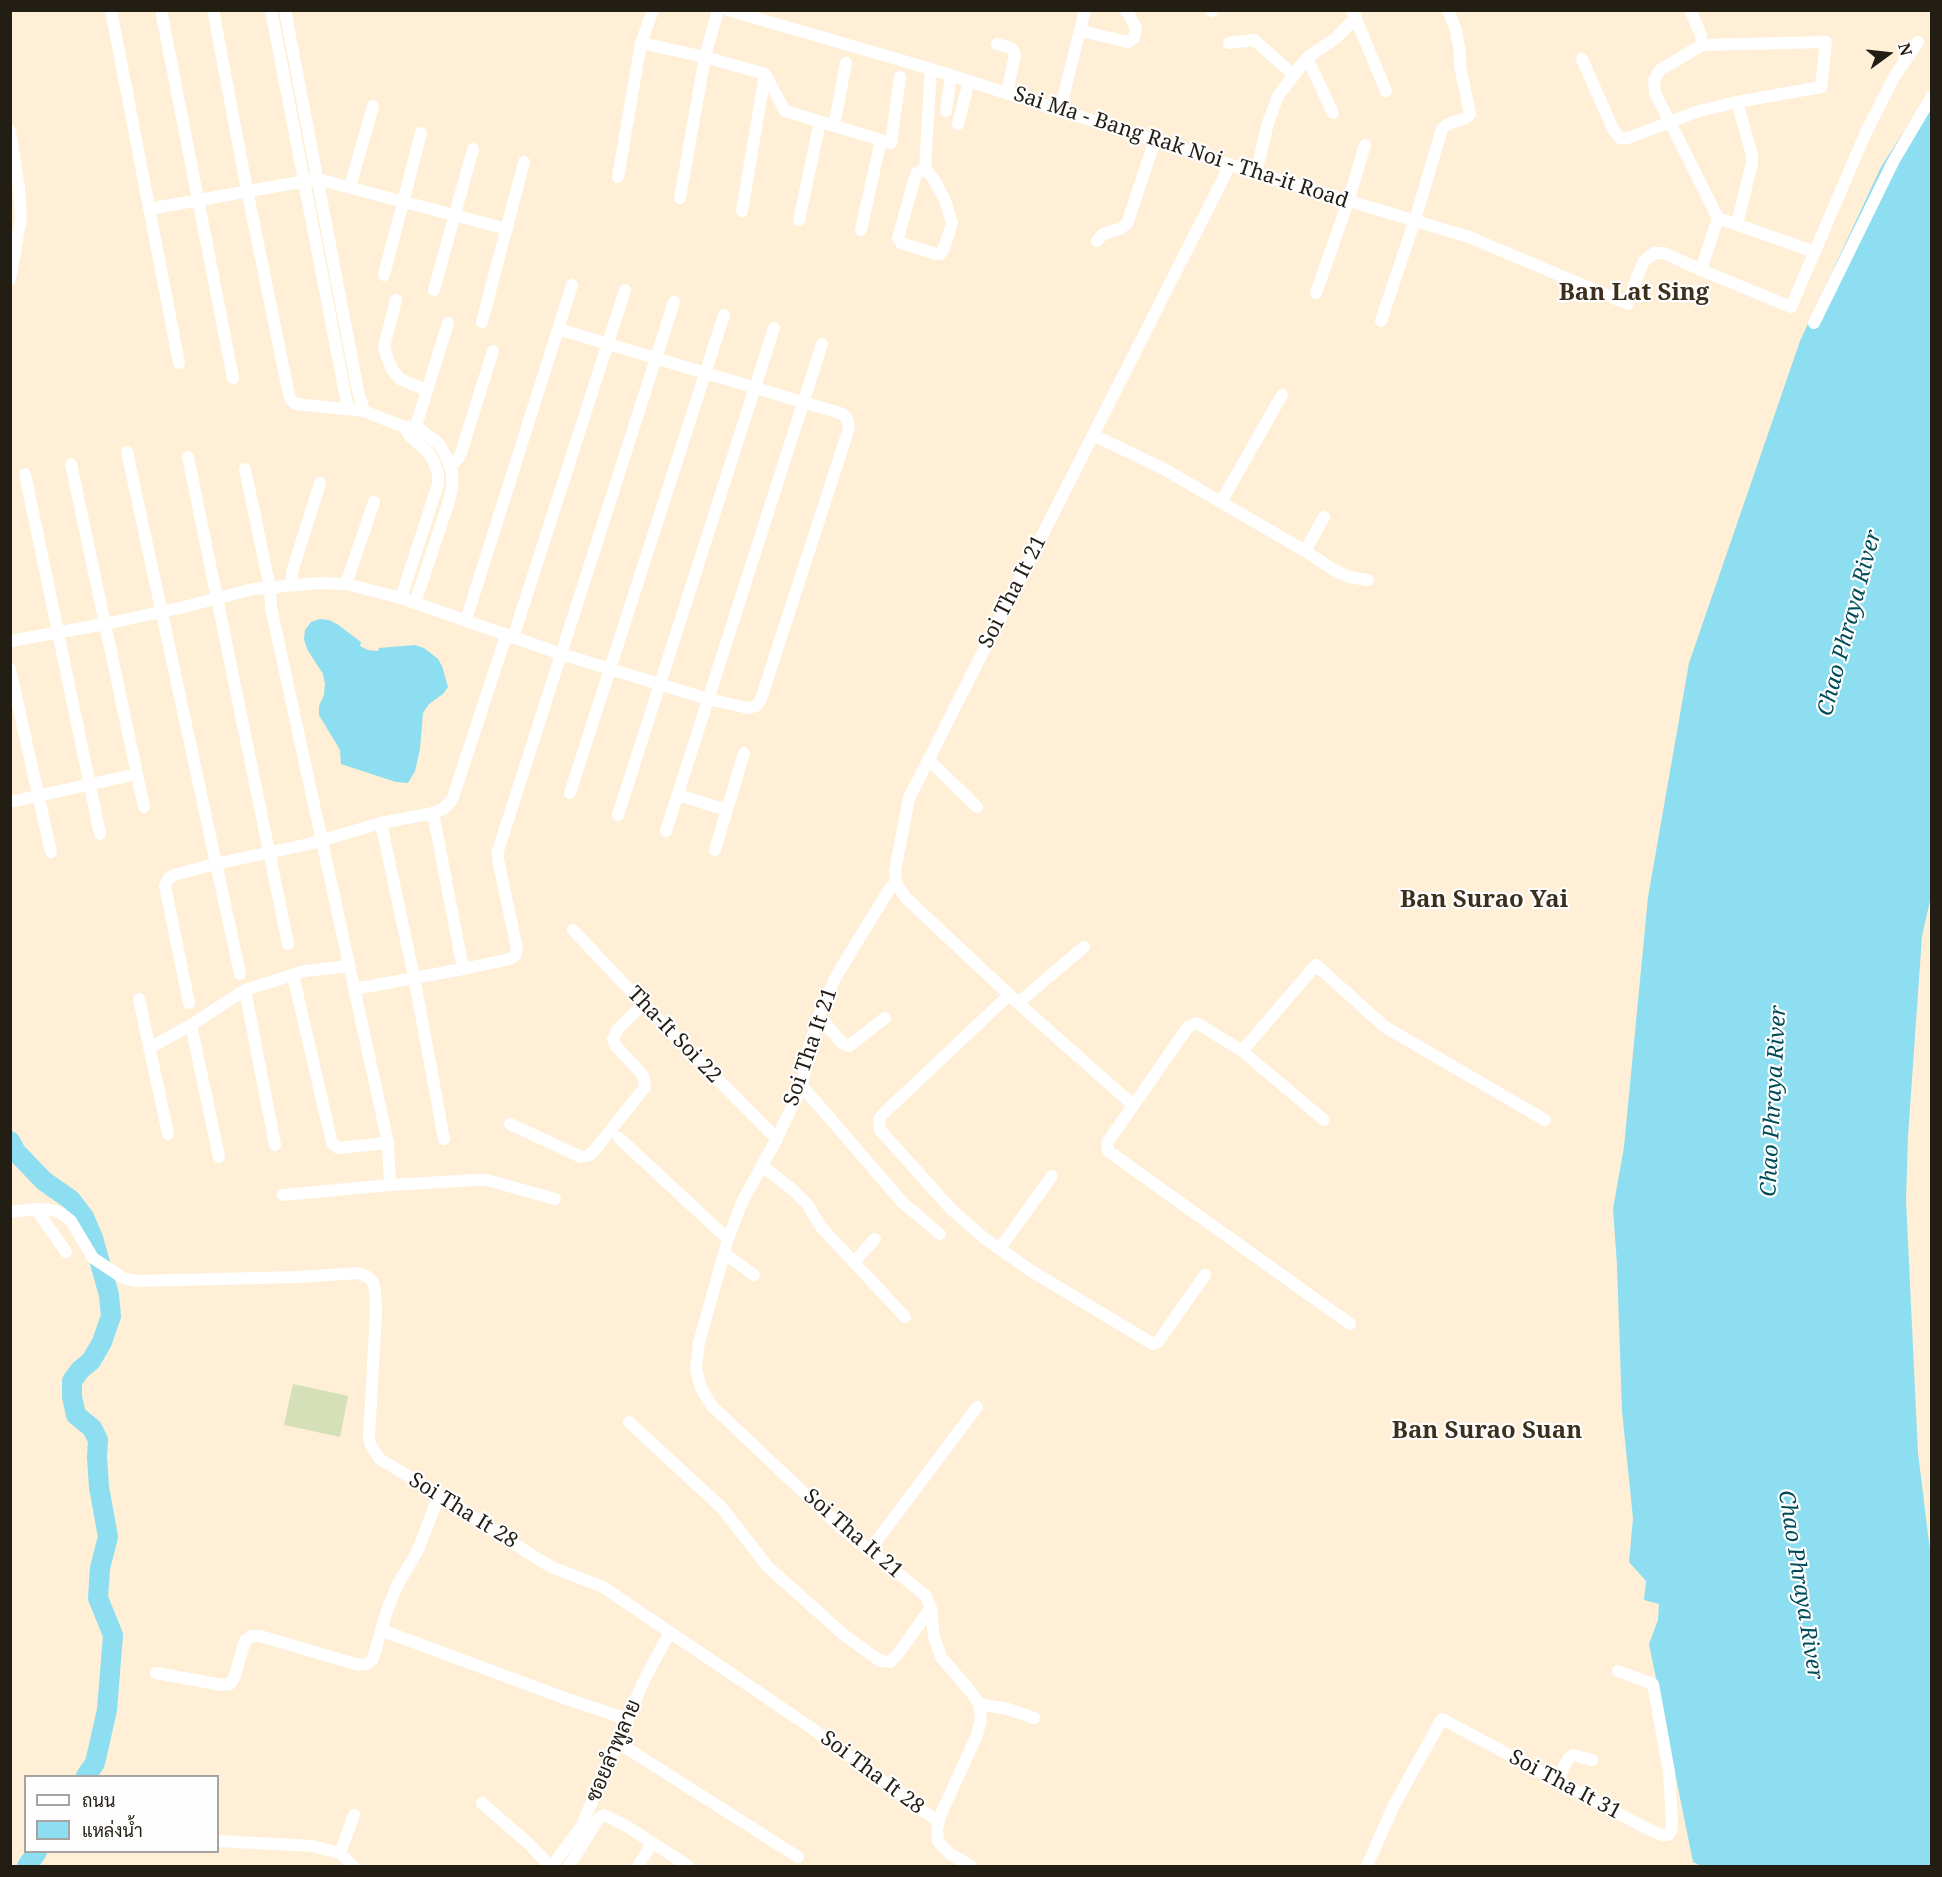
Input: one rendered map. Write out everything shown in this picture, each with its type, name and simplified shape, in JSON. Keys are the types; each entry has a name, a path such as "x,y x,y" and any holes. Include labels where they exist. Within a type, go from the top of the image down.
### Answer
{"street":[{"path":"111,10 179,363"},
{"path":"161,10 232,378"},
{"path":"213,10 247,190 291,400 296,404 364,411 439,444 447,458 452,487 449,501 415,603"},
{"path":"271,10 348,409"},
{"path":"285,10 358,391 364,411"},
{"path":"618,177 641,43 653,10"},
{"path":"680,198 705,57 718,10"},
{"name":"Sai Ma - Bang Rak Noi - Tha-it Road","path":"728,10 951,75 1348,202 1468,237 1628,304 1644,261 1654,254 1664,253 1701,270"},
{"path":"1060,110 1085,10"},
{"path":"1081,31 1128,42 1134,38 1136,28 1126,10"},
{"path":"1381,321 1415,220 1442,129 1448,124 1467,118 1470,114 1460,66 1456,30 1448,10"},
{"path":"1690,10 1701,35 1702,45"},
{"path":"1256,173 1268,123 1278,96 1307,58 1336,38 1354,14"},
{"path":"1354,14 1386,91"},
{"path":"1229,43 1254,40 1294,75"},
{"path":"1582,59 1613,129 1620,138 1628,138 1670,122 1699,111 1821,87 1826,42 1702,45 1660,70 1654,80 1655,93 1670,122 1718,218 1701,270 1791,307 1866,130 1893,77 1918,42"},
{"path":"641,43 705,57 765,74 785,111 891,142 900,77"},
{"path":"997,44 1011,48 1015,54 1006,93"},
{"path":"1307,58 1333,113"},
{"path":"834,126 846,63"},
{"path":"925,168 916,174 898,238 901,243 940,254 944,249 952,223 945,200 925,168 931,69"},
{"path":"742,211 765,74"},
{"path":"946,111 951,75"},
{"path":"958,124 969,81"},
{"path":"1814,323 1893,162 1932,96"},
{"path":"1737,102 1752,155 1737,224"},
{"path":"350,187 373,106"},
{"path":"799,220 820,122"},
{"path":"10,131 20,189 21,218 12,257 10,279"},
{"path":"384,275 421,133"},
{"path":"861,230 881,140"},
{"path":"1097,241 1103,234 1127,224 1155,140"},
{"path":"1316,293 1365,145"},
{"path":"434,290 473,149"},
{"path":"483,322 524,162"},
{"name":"Soi Tha It 21","path":"931,1608 925,1596 839,1526 711,1405 700,1386 696,1366 699,1343 728,1239 742,1202 802,1086 809,1047 835,978 890,888 896,883 895,871 909,798 1230,165"},
{"path":"149,209 318,179 507,229"},
{"path":"1718,218 1815,252"},
{"path":"466,620 572,285"},
{"path":"189,1003 165,886 168,879 174,875 216,864 270,853 381,823 433,813 443,809 452,800 625,290"},
{"path":"396,300 384,347 387,357 392,369 400,379 426,390"},
{"path":"355,988 463,969 510,959 515,955 517,949 498,851 674,302"},
{"path":"570,793 724,315"},
{"path":"332,326 345,322"},
{"path":"410,430 448,323"},
{"path":"618,815 774,328"},
{"path":"10,641 105,624 253,589 292,585 346,584 401,598 509,637 708,699 748,708 756,706 761,699 846,440 849,428 847,419 843,414 558,329"},
{"path":"666,831 822,344"},
{"path":"450,467 460,456 493,351"},
{"path":"1221,502 1282,395"},
{"path":"401,598 438,484 438,473 434,462 410,430"},
{"path":"1093,435 1164,469 1334,570 1349,577 1368,580"},
{"path":"127,452 240,974"},
{"path":"188,458 288,944"},
{"path":"71,464 144,807"},
{"path":"245,469 270,588 271,608 388,1143 390,1185"},
{"path":"25,474 100,834"},
{"path":"292,585 292,572 320,483"},
{"path":"346,584 374,502"},
{"path":"1305,551 1324,517"},
{"path":"10,669 51,852"},
{"path":"715,849 744,753"},
{"path":"928,759 977,807"},
{"path":"10,802 137,774"},
{"path":"678,795 727,810"},
{"path":"433,813 463,969"},
{"path":"381,823 414,977 444,1139"},
{"path":"896,883 906,898 1013,999 1132,1104"},
{"name":"Tha-It Soi 22","path":"573,930 643,1004 777,1138"},
{"path":"1084,947 1013,999 879,1119 880,1130 951,1209 984,1238 1033,1272 1153,1344 1158,1342 1205,1275"},
{"path":"1242,1051 1316,965 1385,1028 1545,1120"},
{"path":"149,1048 191,1025 245,990 293,975 349,966"},
{"path":"293,975 332,1143 338,1148 388,1143"},
{"path":"245,990 275,1144"},
{"path":"139,999 168,1134"},
{"path":"510,1124 581,1157 594,1151 645,1087 641,1073 615,1045 613,1039 617,1030 643,1004"},
{"path":"819,1016 842,1043 849,1046 885,1018"},
{"path":"1324,1120 1242,1051 1197,1023 1188,1027 1132,1104 1107,1143 1108,1150 1350,1324"},
{"path":"191,1025 219,1157"},
{"path":"802,1086 903,1203 940,1234"},
{"path":"619,1138 728,1239"},
{"path":"762,1166 807,1204 821,1227 905,1317"},
{"path":"1000,1248 1052,1176"},
{"path":"283,1195 390,1185 487,1180 555,1199"},
{"path":"10,1212 36,1209 66,1252"},
{"name":"Soi Tha It 28","path":"36,1209 52,1210 67,1217 93,1258 123,1278 136,1281 359,1273 368,1277 373,1282 376,1302 369,1423 371,1446 380,1459 541,1561 603,1587 800,1720 939,1821"},
{"path":"854,1262 876,1239"},
{"path":"724,1253 754,1275"},
{"path":"869,1551 977,1407"},
{"path":"629,1422 722,1508 768,1567 843,1634 876,1658 890,1662 931,1608"},
{"path":"156,1674 222,1685 230,1684 234,1678 245,1641 252,1636 260,1636 359,1665 367,1664 373,1659 398,1584 418,1550 440,1495"},
{"path":"931,1608 934,1637 941,1657 979,1704 981,1720 977,1735 939,1821 937,1836 942,1846 950,1854 971,1866"},
{"path":"381,1630 627,1719"},
{"name":"ซอยลำพูลาย","path":"551,1866 581,1827 644,1680 670,1632"},
{"name":"Soi Tha It 31","path":"1367,1866 1394,1805 1442,1719 1653,1831 1668,1835 1671,1831 1669,1772 1653,1684 1618,1671"},
{"path":"979,1704 1008,1709 1034,1718"},
{"path":"617,1742 798,1857"},
{"path":"1557,1781 1568,1759 1573,1755 1592,1760"},
{"path":"482,1803 551,1866"},
{"path":"340,1853 354,1815"},
{"path":"569,1866 598,1819 604,1815 628,1827 688,1866"},
{"path":"219,1841 312,1846 340,1853 353,1866"},
{"path":"638,1866 652,1843"}],"green space":[{"path":"293,1384 348,1396 340,1437 284,1425"}],"water":[{"name":"Chao Phraya River","path":"1931,90 1932,892 1922,936 1908,1136 1906,1200 1918,1453 1932,1567 1931,1866 1701,1866 1693,1862 1649,1644 1658,1620 1659,1604 1644,1600 1646,1581 1629,1562 1633,1518 1622,1411 1613,1209 1624,1147 1648,897 1689,663 1800,341 1881,167"},
{"path":"320,619 337,624 361,642 360,646 368,650 378,651 379,648 415,645 424,648 438,659 442,666 448,687 443,694 429,704 423,713 420,749 415,771 408,783 396,782 341,764 340,750 319,715 319,706 324,695 323,674 307,649 304,639 305,630 311,622"}],"waterway":[{"path":"10,1141 16,1152 44,1181 71,1200 84,1217 93,1238 109,1295 111,1316 102,1342 91,1361 72,1381 72,1397 76,1415 92,1428 98,1440 99,1487 108,1537 100,1568 98,1598 113,1635 107,1710 95,1763 87,1775"},
{"path":"27,1866 36,1853"}],"district":[{"name":"Ban Lat Sing","path":"1634,293"},
{"name":"Ban Surao Yai","path":"1484,900"},
{"name":"Ban Surao Suan","path":"1487,1431"}]}
